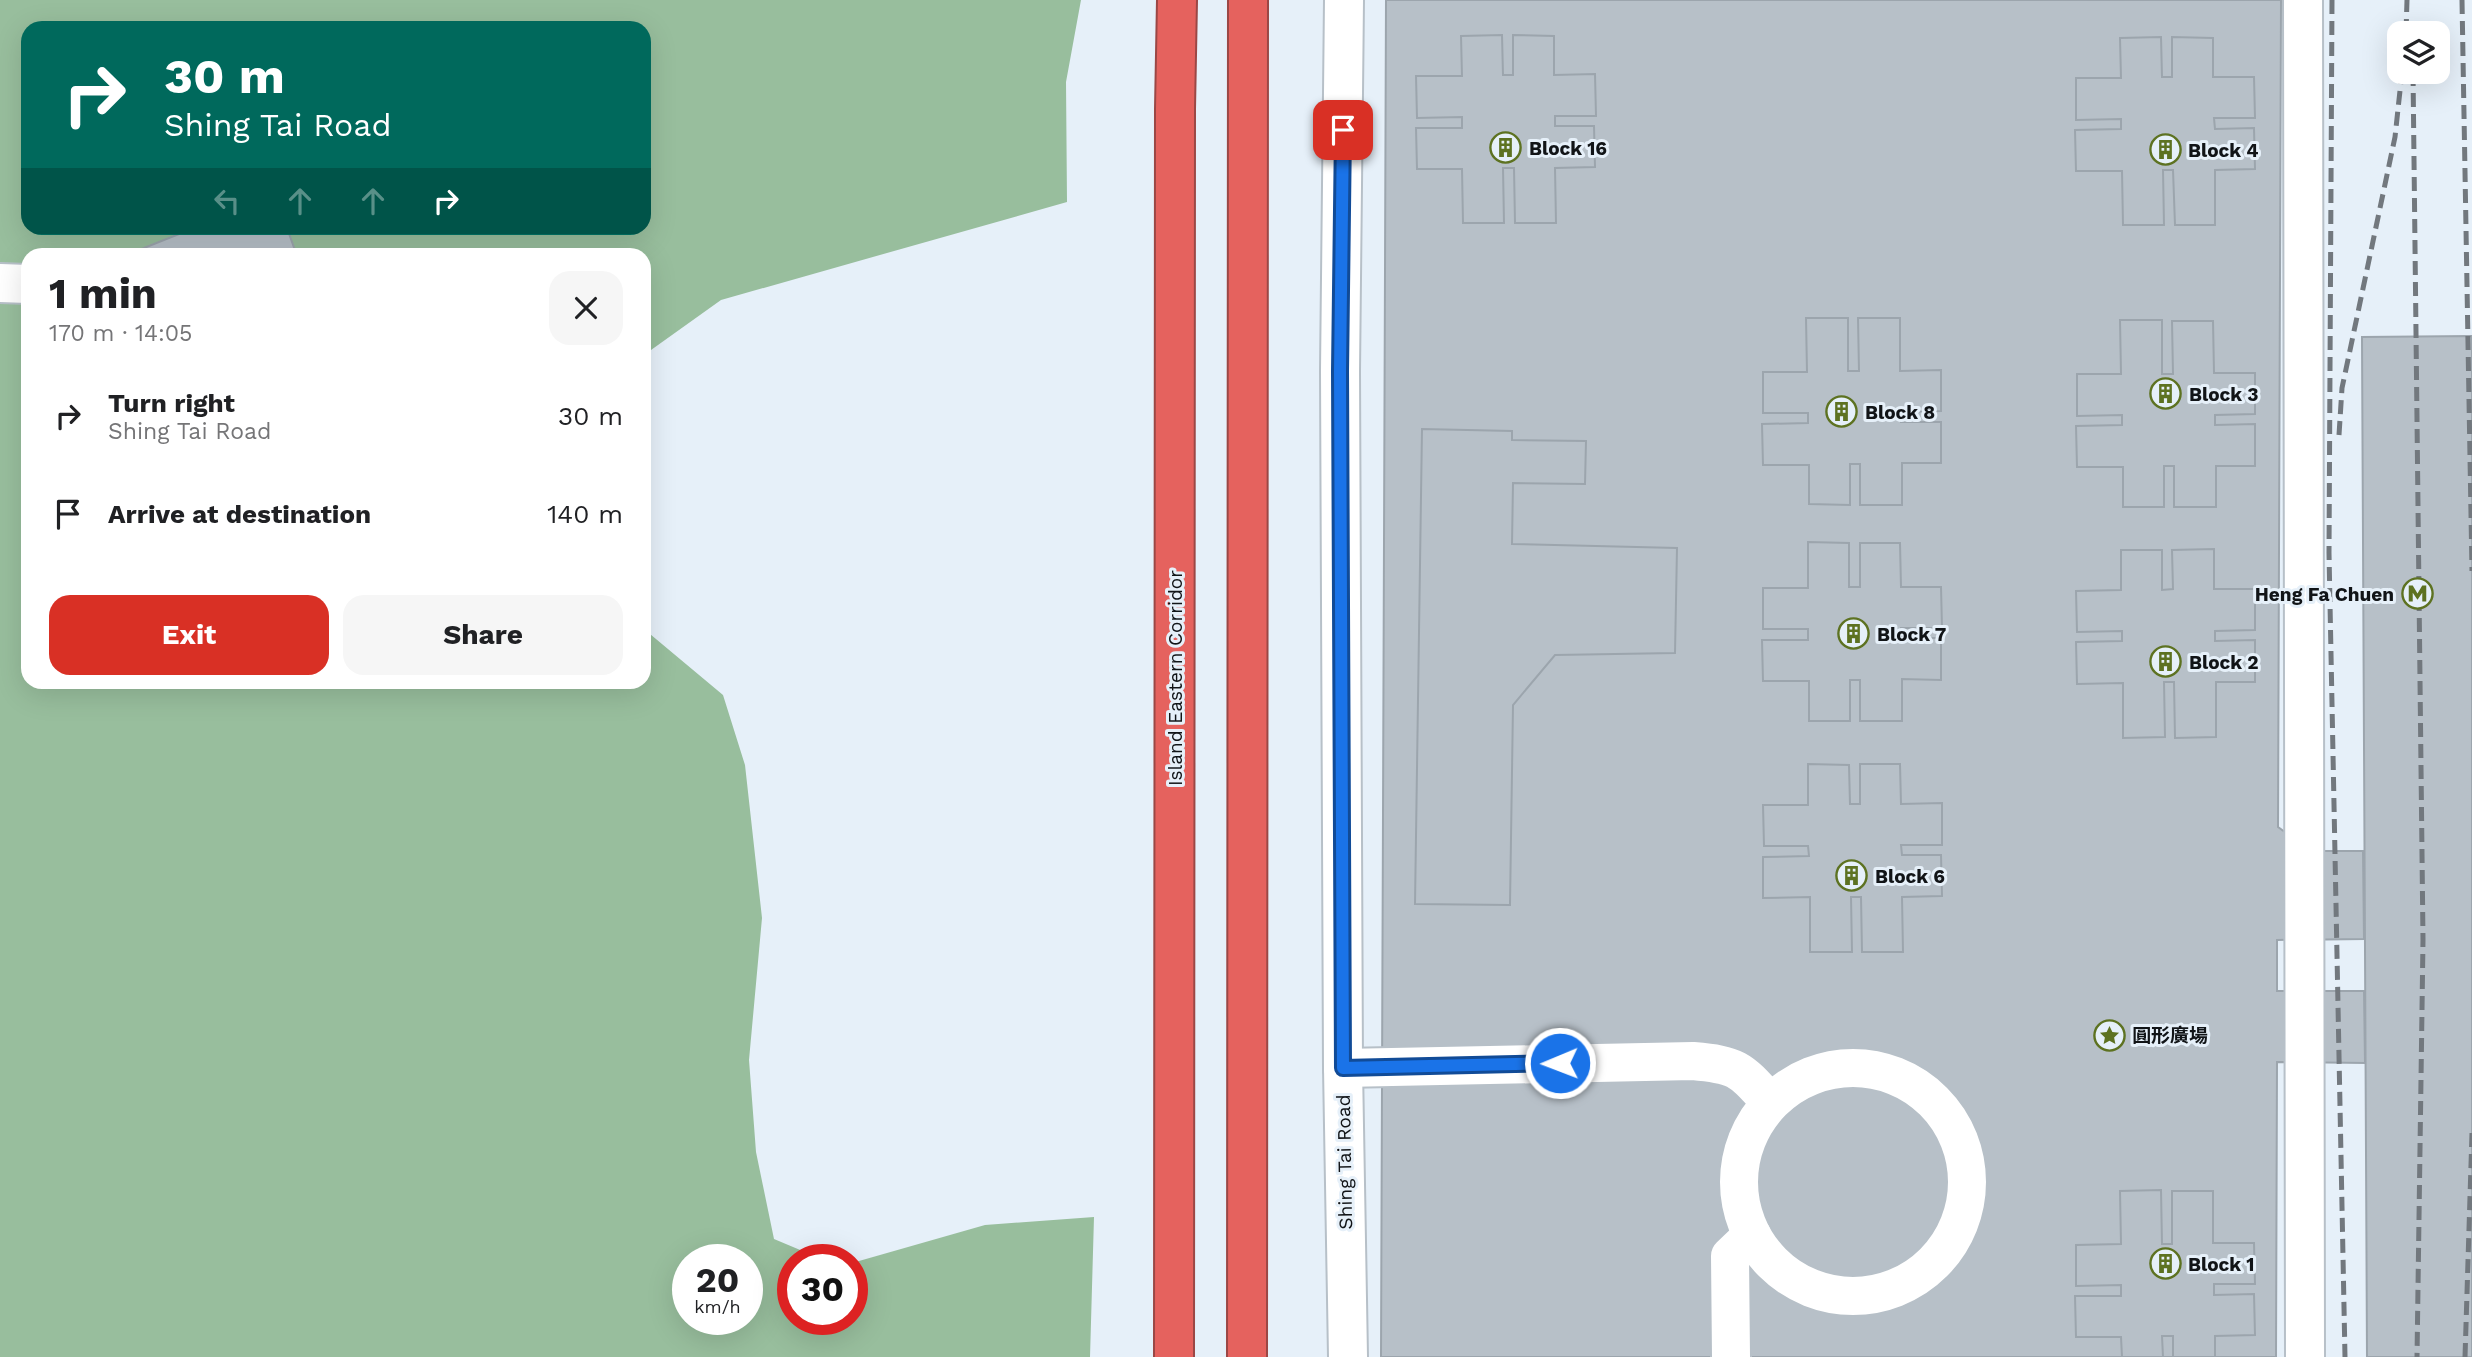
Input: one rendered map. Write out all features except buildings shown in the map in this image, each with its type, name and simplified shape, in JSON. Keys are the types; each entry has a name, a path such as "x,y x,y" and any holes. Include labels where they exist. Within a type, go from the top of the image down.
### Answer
{"highway":[{"name":"Island Eastern Corridor","path":"1174,1357 1177,0"},
{"path":"1247,1357 1248,0"}],"street":[{"name":"Shing Tai Road","path":"1344,0 1340,371 1343,1068 1348,1357"},
{"path":"2303,0 2305,1357"},
{"path":"0,283 21,284"},
{"path":"1343,1068 1693,1061 1721,1063 1743,1072 1770,1102"},
{"path":"1868,1068 1903,1079 1933,1100 1954,1128 1966,1162 1966,1198 1956,1232 1936,1262 1907,1283 1873,1295 1837,1295 1803,1284 1773,1264 1752,1235 1742,1210 1738,1184 1741,1154 1752,1126 1770,1102 1799,1080 1832,1069 1868,1068"},
{"path":"1731,1357 1730,1256 1752,1235"}],"green space":[{"path":"0,0 1081,0 1066,82 1067,202 721,300 651,350 651,248 21,248 21,689 651,689 651,635 723,695 745,765 762,918 749,1060 756,1152 774,1239 786,1244 777,1244 777,1335 868,1335 868,1258 985,1225 1094,1217 1090,1357 0,1357"}],"railway":[{"path":"2332,0 2329,553 2345,1357"},
{"path":"2406,21 2407,0"},
{"path":"2462,0 2472,571"},
{"path":"2339,435 2342,388 2395,137 2401,84"},
{"path":"2413,84 2423,940 2417,1357"},
{"path":"2465,1357 2472,1133"}],"place":[{"name":"Block 16","path":"1506,148"},
{"name":"Block 4","path":"2165,150"},
{"name":"Block 3","path":"2166,394"},
{"name":"Block 8","path":"1842,412"},
{"name":"Heng Fa Chuen","path":"2417,594"},
{"name":"Block 7","path":"1854,634"},
{"name":"Block 2","path":"2166,662"},
{"name":"Block 6","path":"1852,876"},
{"name":"圓形廣場","path":"2109,1035"},
{"name":"Block 1","path":"2165,1264"}],"route":[{"path":"1343,130 1340,371 1343,1068 1560,1063"}]}
